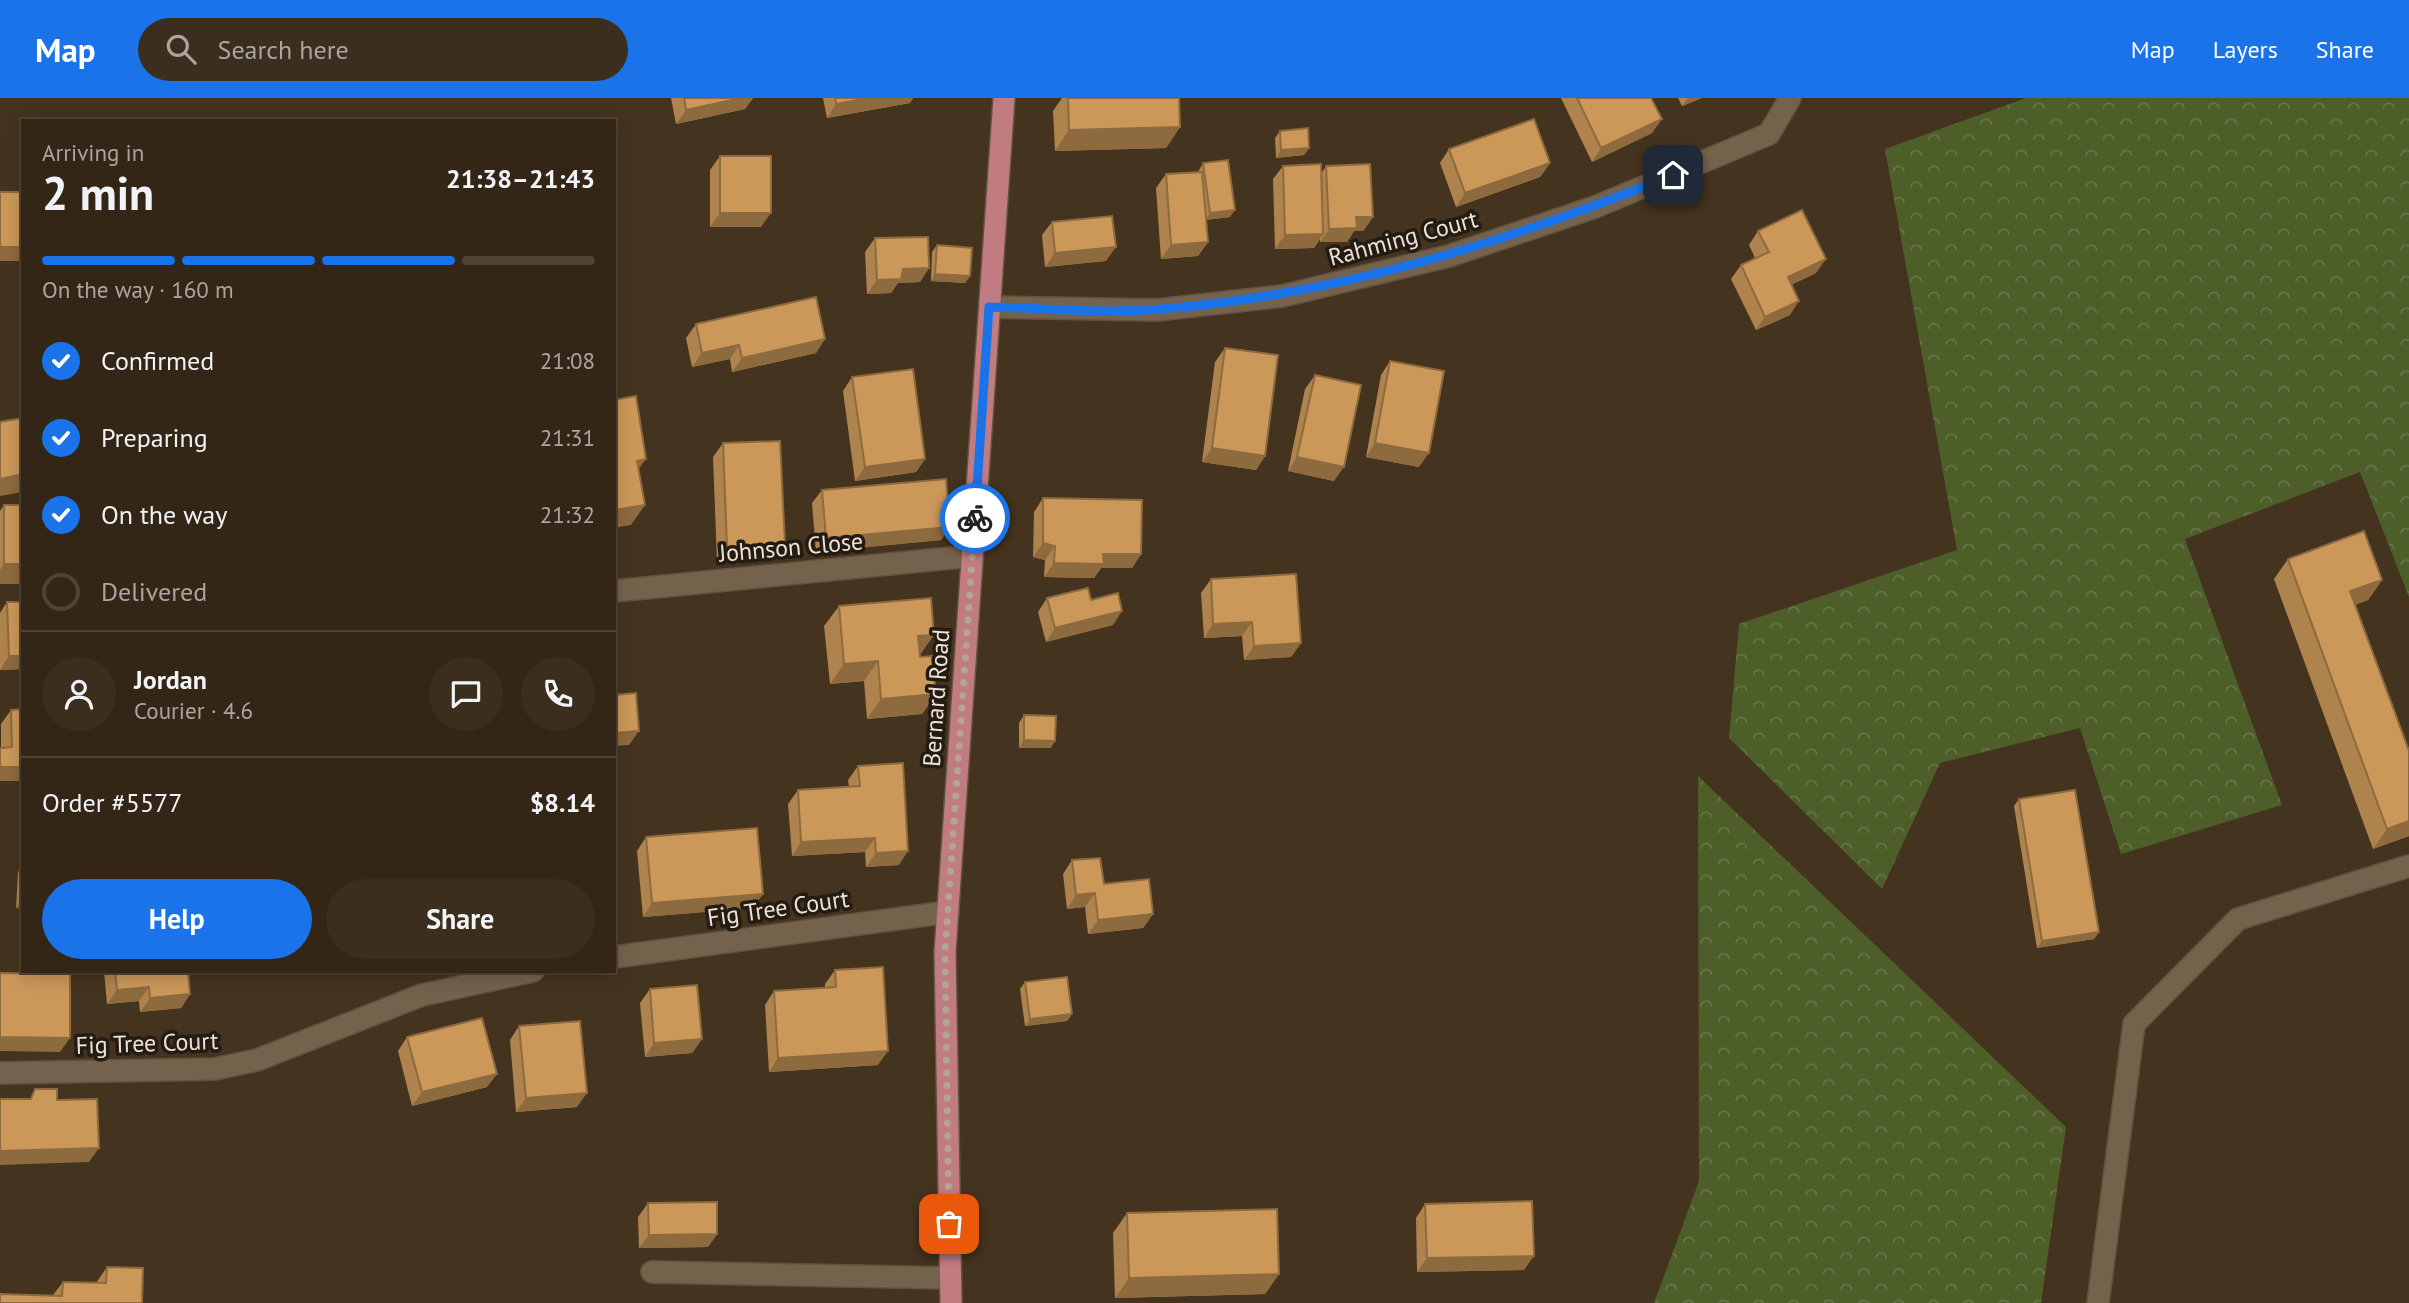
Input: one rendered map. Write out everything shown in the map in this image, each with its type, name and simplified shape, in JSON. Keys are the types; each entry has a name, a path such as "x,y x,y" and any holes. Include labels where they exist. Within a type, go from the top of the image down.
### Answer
{"main road":[{"name":"Bernard Road","path":"951,1303 945,952 1004,98"}],"street":[{"name":"Rahming Court","path":"989,307 1157,310 1282,296 1449,256 1595,207 1769,134 1790,98"},
{"name":"Johnson Close","path":"616,591 972,556"},
{"path":"2098,1303 2134,1024 2238,919 2409,866"},
{"name":"Fig Tree Court","path":"616,957 948,912"},
{"name":"Fig Tree Court","path":"0,1073 215,1069 257,1060 422,995 524,973"},
{"path":"652,1272 950,1279"}],"green space":[{"path":"2026,98 2409,98 2409,597 2360,472 2185,539 2282,805 2121,854 2080,728 1940,763 1882,889 1729,738 1739,624 1957,550 1885,149"},
{"path":"1698,776 2066,1127 2041,1303 1654,1303 1699,1181"}],"building":[{"path":"684,98 741,98 686,110"},
{"path":"835,98 869,98 836,104"},
{"path":"1068,98 1179,98 1180,127 1069,130"},
{"path":"1577,98 1651,98 1662,119 1601,148"},
{"path":"1534,119 1550,163 1465,193 1449,149"},
{"path":"1308,128 1309,148 1281,150 1280,131"},
{"path":"720,156 771,156 771,213 720,213"},
{"path":"1228,160 1235,210 1210,213 1203,163"},
{"path":"1321,164 1323,234 1285,235 1283,166"},
{"path":"1370,164 1373,217 1356,217 1357,228 1329,229 1326,166"},
{"path":"1202,172 1208,242 1171,245 1166,174"},
{"path":"0,192 21,192 21,247 0,247"},
{"path":"1802,210 1826,259 1788,277 1799,301 1765,317 1741,265 1769,252 1758,231"},
{"path":"1112,216 1116,247 1055,253 1052,222"},
{"path":"928,237 929,268 903,269 901,279 877,280 875,238"},
{"path":"937,245 972,248 970,276 935,274"},
{"path":"816,297 825,339 742,358 739,345 702,353 696,324"},
{"path":"1225,348 1278,355 1265,456 1212,448"},
{"path":"1390,361 1444,371 1429,453 1375,443"},
{"path":"913,369 925,459 865,467 852,377"},
{"path":"1315,375 1361,385 1344,467 1297,457"},
{"path":"636,396 646,459 637,461 645,505 616,510 616,400"},
{"path":"21,418 21,474 0,479 0,422"},
{"path":"780,441 785,545 727,547 723,443"},
{"path":"946,479 950,527 826,538 822,490"},
{"path":"1043,498 1142,500 1141,554 1103,554 1104,564 1054,563 1055,546 1043,543"},
{"path":"4,505 21,505 21,564 4,564"},
{"path":"2364,531 2382,580 2350,591 2409,751 2409,821 2387,829 2288,559"},
{"path":"1296,574 1301,643 1254,646 1252,622 1213,624 1211,579"},
{"path":"1088,588 1091,600 1118,593 1122,611 1055,628 1047,598"},
{"path":"931,598 934,635 918,636 920,657 932,656 936,694 881,699 878,661 844,664 839,606"},
{"path":"7,602 21,602 21,656 9,656"},
{"path":"636,693 639,731 616,733 616,695"},
{"path":"21,709 21,767 0,767 0,748 12,747 11,710"},
{"path":"1024,715 1056,716 1055,741 1024,740"},
{"path":"903,763 908,851 876,853 875,838 801,842 798,790 860,786 858,766"},
{"path":"2075,790 2099,932 2042,941 2019,799"},
{"path":"757,828 763,894 652,903 646,837"},
{"path":"1100,858 1104,884 1149,879 1153,914 1098,920 1095,893 1076,895 1072,860"},
{"path":"883,967 888,1051 778,1058 774,991 836,987 835,970"},
{"path":"0,973 70,974 70,1038 0,1037"},
{"path":"115,973 188,973 190,994 150,998 149,987 117,990"},
{"path":"1067,977 1072,1014 1030,1019 1025,982"},
{"path":"697,985 702,1039 654,1043 650,989"},
{"path":"482,1018 497,1074 422,1092 407,1037"},
{"path":"580,1021 587,1093 526,1098 519,1026"},
{"path":"35,1089 57,1089 57,1100 97,1099 99,1148 0,1151 0,1099 31,1099"},
{"path":"1532,1201 1534,1256 1427,1258 1425,1204"},
{"path":"717,1202 717,1234 649,1235 648,1203"},
{"path":"1277,1209 1279,1274 1129,1278 1127,1213"},
{"path":"107,1267 143,1268 142,1303 0,1303 0,1294 62,1296 63,1282 106,1283"}],"way so far":[{"path":"949,1224 945,952 975,518"}],"route":[{"path":"975,518 989,307 1157,310 1282,296 1449,256 1595,207 1673,175"}]}
